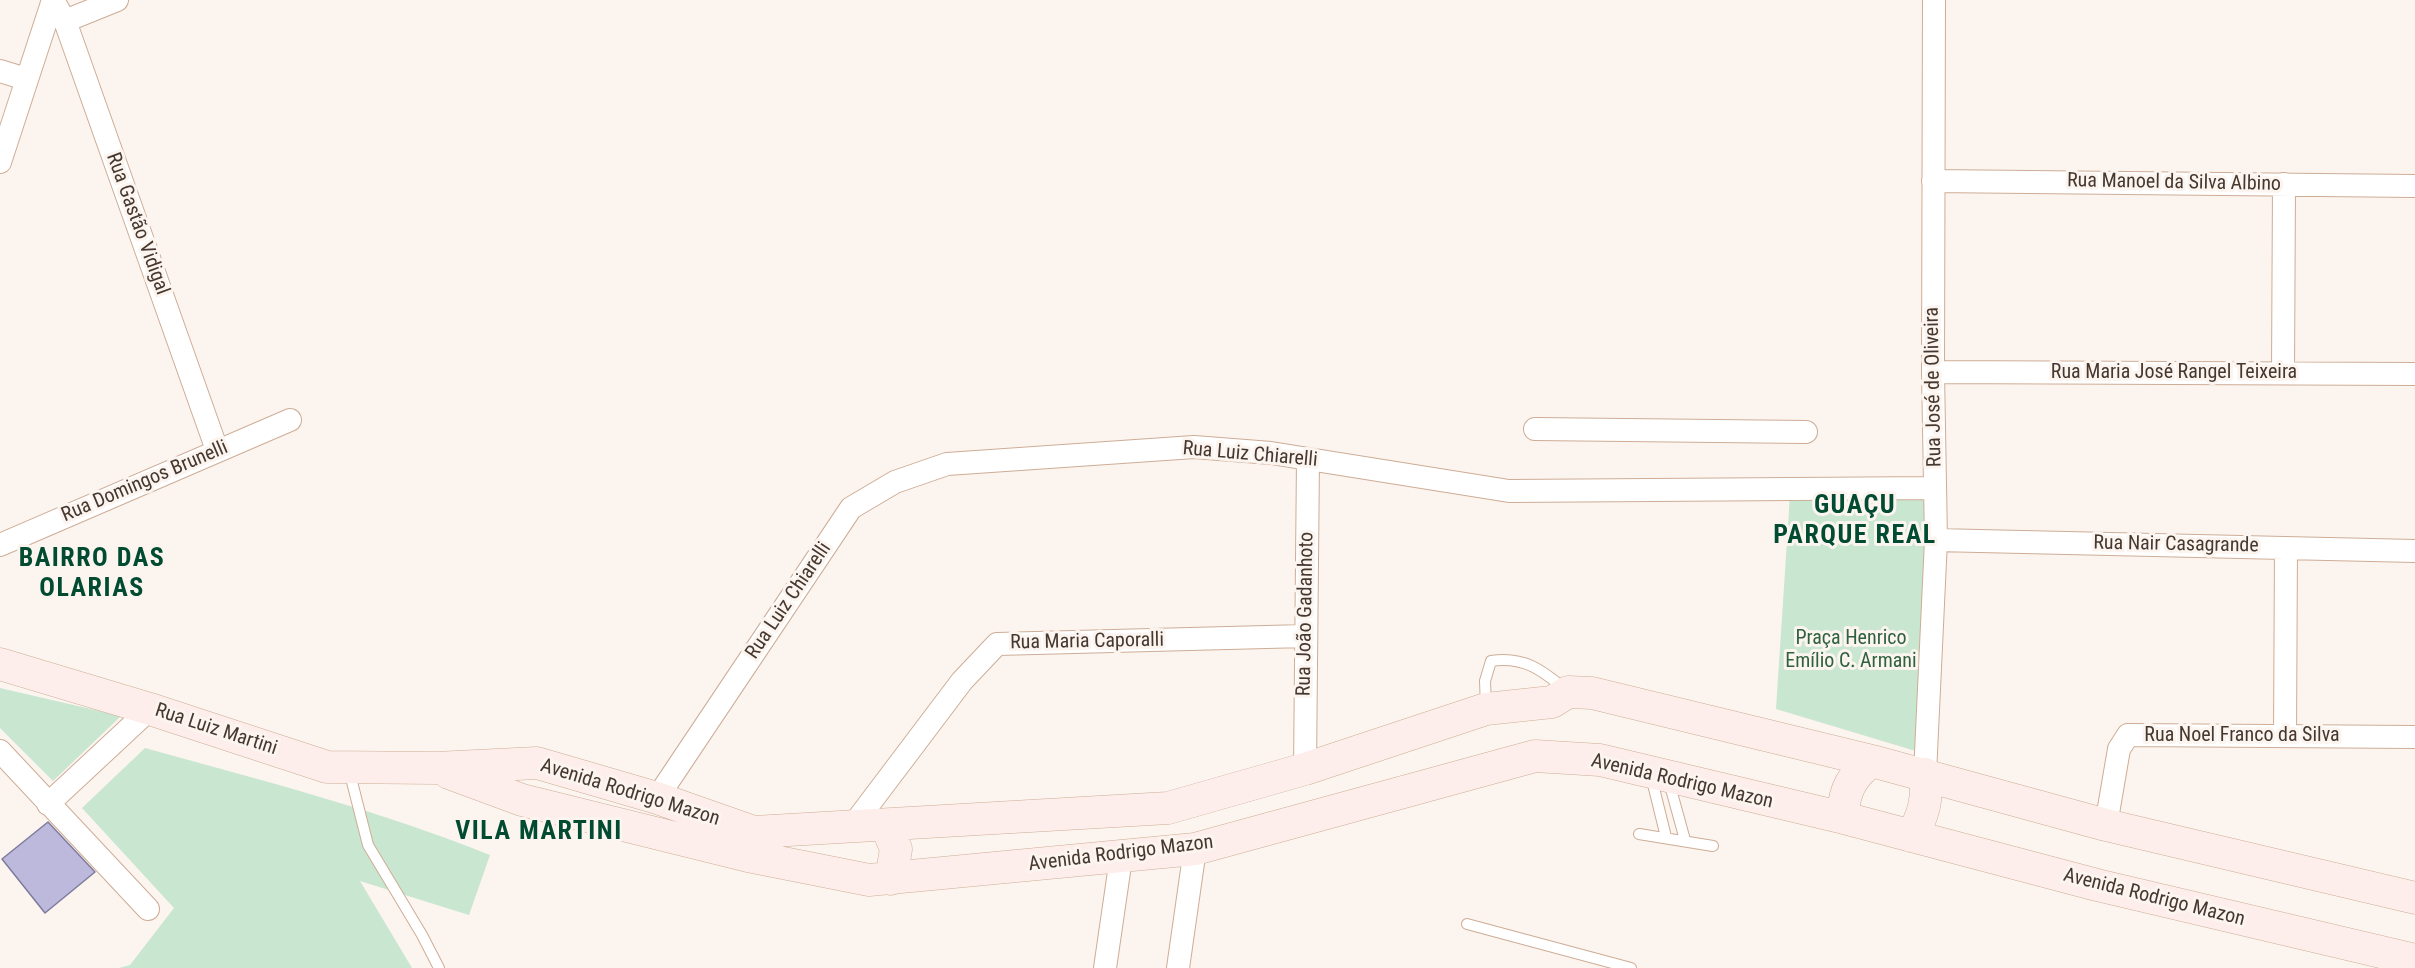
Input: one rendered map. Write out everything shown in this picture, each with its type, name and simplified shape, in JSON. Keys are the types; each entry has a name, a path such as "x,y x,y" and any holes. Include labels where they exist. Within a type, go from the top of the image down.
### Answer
{"street":[{"name":"Rua Gastão Vidigal","path":"53,0 65,21 217,450"},
{"path":"0,162 53,0"},
{"path":"65,21 117,0"},
{"name":"Rua José de Oliveira","path":"1925,774 1936,540 1933,372 1934,0"},
{"path":"0,70 26,79"},
{"name":"Rua Manoel da Silva Albino","path":"1933,181 2415,186"},
{"path":"2283,373 2284,184"},
{"name":"Rua Maria José Rangel Teixeira","path":"1933,372 2415,374"},
{"name":"Rua Domingos Brunelli","path":"0,545 290,420"},
{"path":"1535,429 1806,432"},
{"name":"Rua Luiz Chiarelli","path":"657,798 851,508 894,482 947,465 1194,447 1308,459 1509,491 1935,488"},
{"name":"Rua João Gadanhoto","path":"1305,769 1308,459"},
{"name":"Rua Nair Casagrande","path":"1936,540 2415,551"},
{"path":"2285,736 2286,548"},
{"name":"Rua Maria Caporalli","path":"851,828 962,681 997,644 1305,636"},
{"name":"Rua Luiz Martini","path":"0,664 150,709 327,767 436,768"},
{"name":"Avenida Rodrigo Mazon","path":"436,768 537,762 657,798 754,832 1168,808 1305,769 1486,709 1552,702 1569,692 1592,693 1872,760 2106,825 2415,898"},
{"path":"48,804 150,709"},
{"name":"Rua Noel Franco da Silva","path":"2106,825 2119,749 2128,735 2415,737"},
{"path":"0,751 148,909"},
{"name":"Avenida Rodrigo Mazon","path":"436,768 522,800 748,856 869,880 1121,858 1195,849 1535,756 1600,760 1844,818 2097,885 2415,960"},
{"path":"1844,818 1848,787 1872,760"},
{"path":"1911,836 1925,807 1925,774"},
{"path":"886,825 896,849 891,879"},
{"path":"847,876 844,852 851,828"},
{"path":"1178,968 1195,849"},
{"path":"1105,968 1121,858"}],"lane":[{"path":"1486,709 1485,681 1491,661 1507,658 1530,663 1569,692"},
{"path":"349,767 368,845 439,968"},
{"path":"1658,774 1666,837"},
{"path":"1658,774 1685,840"},
{"path":"1639,834 1713,846"},
{"path":"1467,924 1631,968"}],"green space":[{"name":"Praça Henrico Emílio C. Armani","path":"1928,493 1919,752 1776,709 1790,495"},
{"path":"0,688 121,716 53,781 0,728"},
{"path":"145,748 362,810 490,855 469,915 360,881 412,968 119,968 130,965 174,908 82,808"}],"building":[{"path":"48,822 95,872 45,913 2,859"}],"district":[{"name":"GUAÇU PARQUE REAL","path":"1855,521"},
{"name":"BAIRRO DAS OLARIAS","path":"92,574"},
{"name":"VILA MARTINI","path":"539,832"}]}
